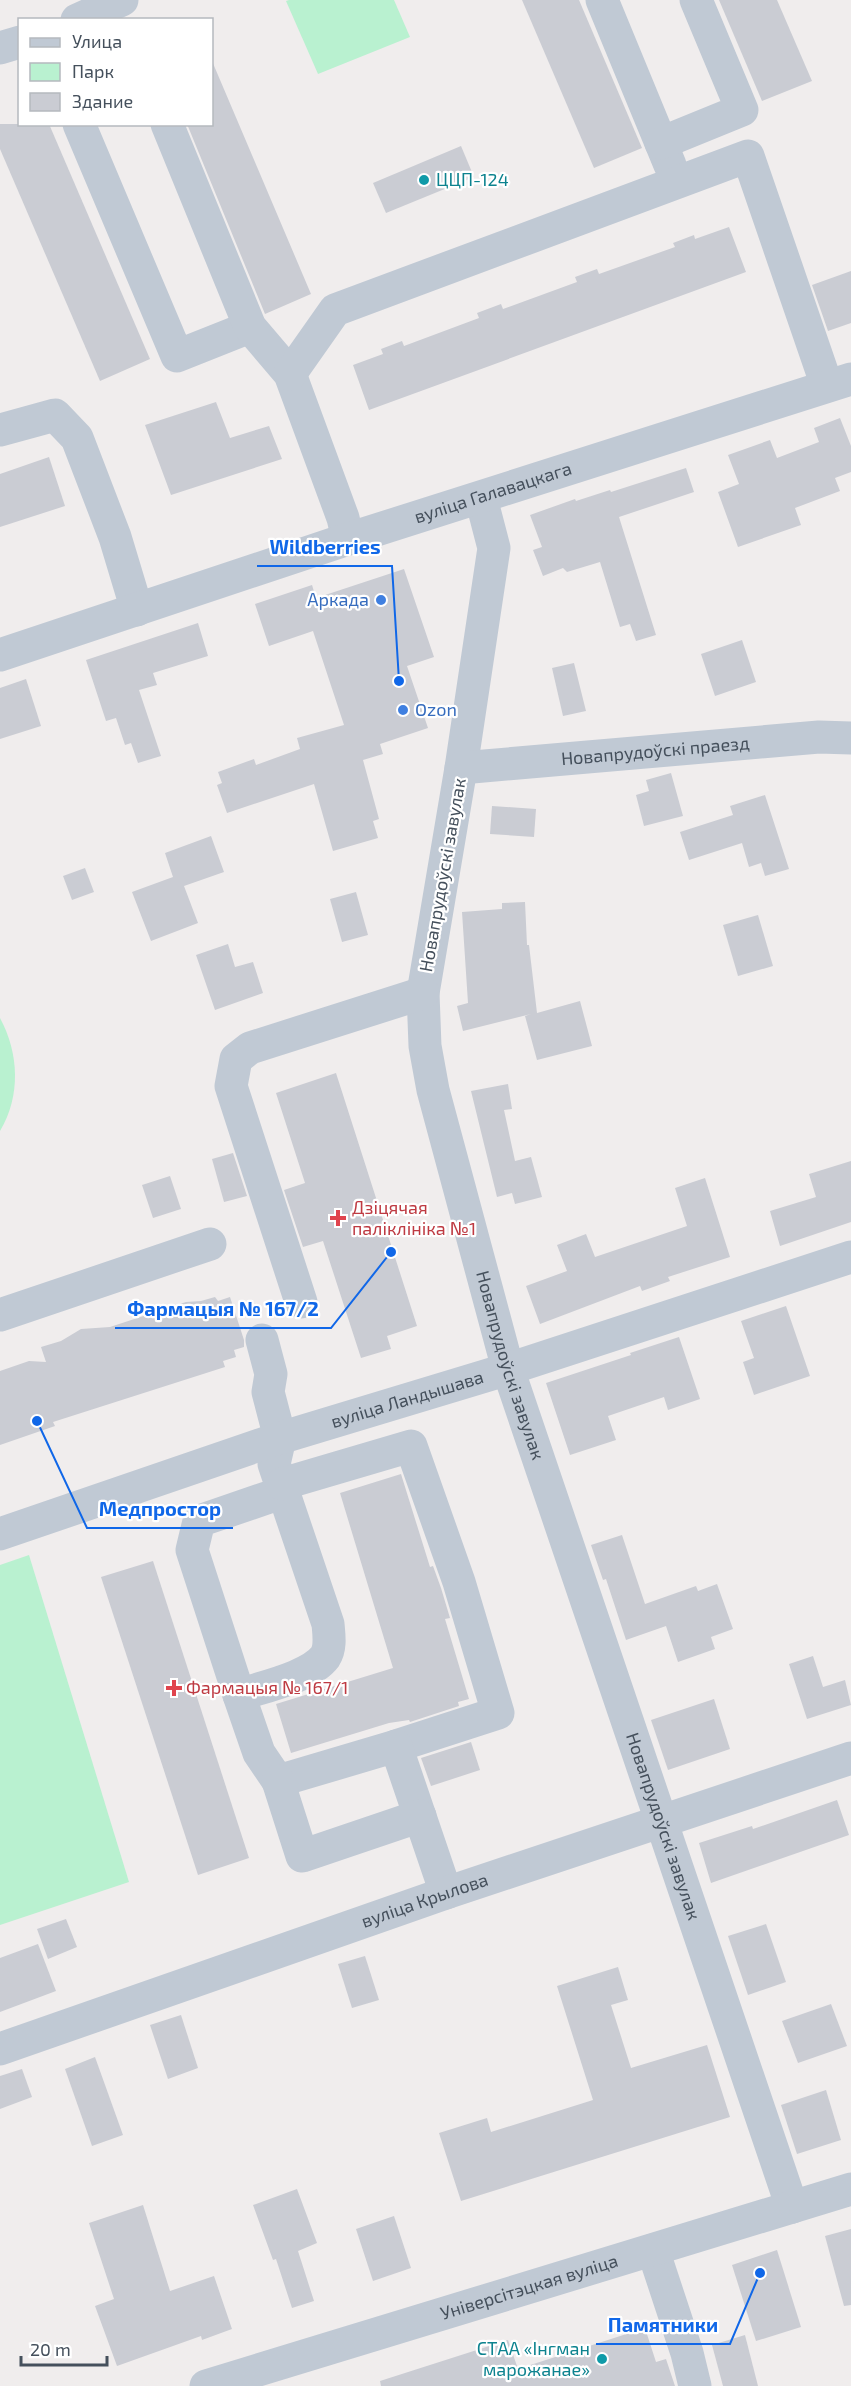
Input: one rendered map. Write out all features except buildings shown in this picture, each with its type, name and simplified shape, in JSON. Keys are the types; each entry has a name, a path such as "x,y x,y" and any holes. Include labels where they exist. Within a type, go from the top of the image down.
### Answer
{"street":[{"path":"602,0 677,182"},
{"path":"661,143 742,110 696,0"},
{"path":"84,18 121,7"},
{"path":"0,48 18,43"},
{"path":"80,126 177,356 250,327"},
{"path":"168,126 250,327 290,374 343,518 348,539"},
{"path":"290,374 335,310 748,156 839,382"},
{"name":"вуліца Галавацкага","path":"0,655 348,539 839,382"},
{"path":"0,430 55,414 77,438 115,537 137,610"},
{"name":"Новапрудоўскі завулак","path":"481,498 494,548 461,768 423,993 425,1046 433,1090 508,1369 792,2207"},
{"name":"Новапрудоўскі праезд","path":"461,768 819,737 851,738"},
{"path":"301,1302 231,1086 236,1059 250,1048 423,993"},
{"path":"0,1316 210,1244"},
{"name":"вуліца Ландышава","path":"0,1534 280,1438 508,1369 851,1257"},
{"path":"238,1695 310,1670 325,1656 329,1642 328,1624 274,1464 280,1438 268,1392 271,1374 262,1340"},
{"path":"278,1781 498,1713 459,1582 411,1446 283,1488 199,1521 192,1550 238,1695 259,1753 278,1781 302,1856 420,1816"},
{"path":"396,1746 446,1893"},
{"name":"вуліца Крылова","path":"0,2049 446,1893 851,1758"},
{"name":"Універсітэцкая вуліца","path":"206,2386 246,2380 851,2189"},
{"path":"654,2250 687,2353 695,2386"}],"green space":[{"path":"394,0 410,37 318,74 286,1"},
{"path":"0,1018 11,1046 15,1074 12,1104 0,1131"},
{"path":"29,1555 129,1882 0,1925 0,1565"}],"place":[{"name":"ЦЦП-124","path":"424,180"},
{"name":"Аркада","path":"381,600"},
{"name":"Wildberries","path":"399,681"},
{"name":"Ozon","path":"403,710"},
{"name":"Дзіцячая паліклініка №1","path":"338,1218"},
{"name":"Фармацыя № 167/2","path":"391,1252"},
{"name":"Медпростор","path":"37,1421"},
{"name":"Фармацыя № 167/1","path":"174,1688"},
{"name":"Памятники","path":"760,2273"},
{"name":"СТАА «Інгман марожанае»","path":"602,2359"}]}
